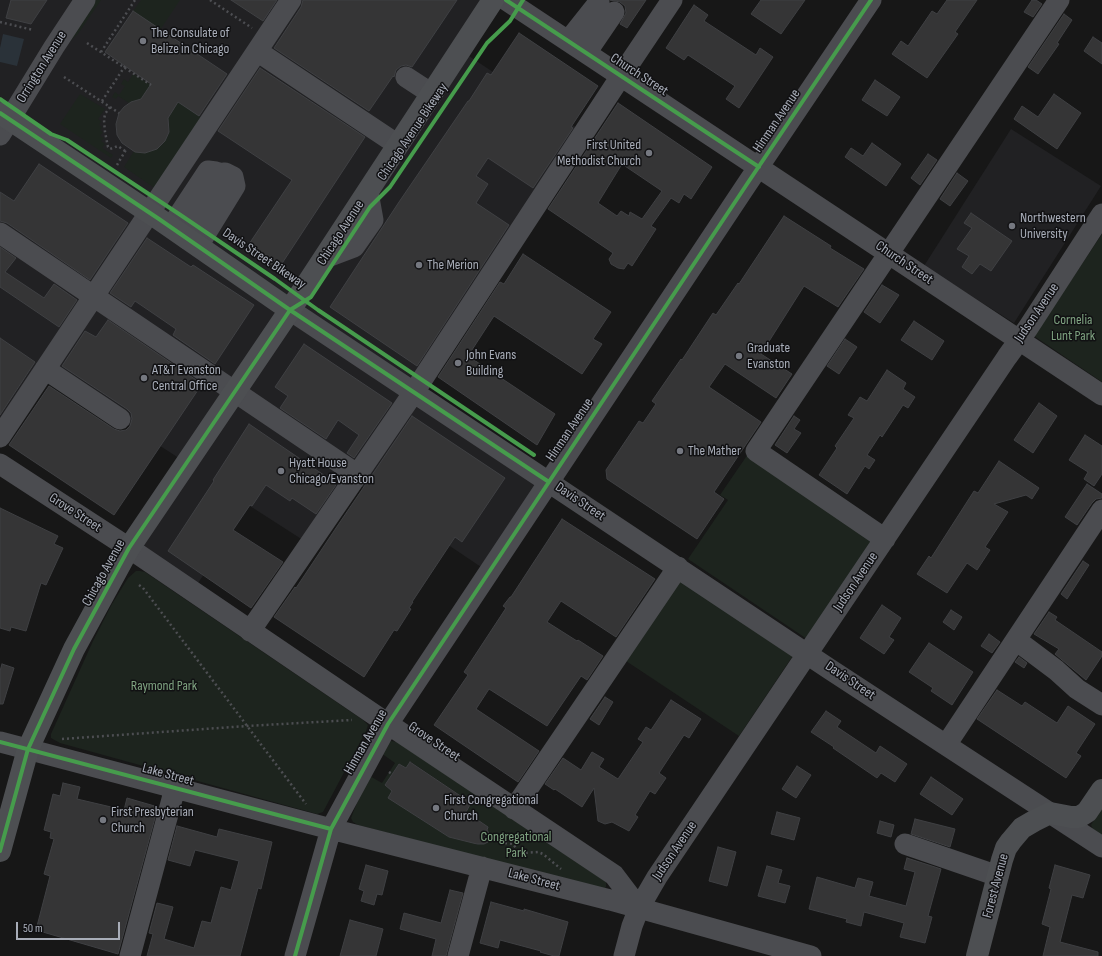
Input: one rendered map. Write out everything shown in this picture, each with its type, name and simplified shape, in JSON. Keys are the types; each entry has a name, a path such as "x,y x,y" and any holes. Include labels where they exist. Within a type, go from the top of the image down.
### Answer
{"main road":[{"name":"Chicago Avenue","path":"0,851 28,750 74,648 129,548 325,258 493,0"},
{"name":"Davis Street","path":"3,122 171,228 290,310"},
{"path":"1050,813 1079,817 1087,812 1102,790"},
{"name":"Forest Avenue","path":"977,956 1006,848 1022,828 1050,813"}],"street":[{"name":"Orrington Avenue","path":"3,122 85,0"},
{"path":"171,228 261,44 291,0"},
{"name":"Church Street","path":"506,0 1102,395"},
{"path":"250,631 414,392 672,0"},
{"name":"Hinman Avenue","path":"295,956 330,829 388,724 871,0"},
{"path":"885,539 756,451 1059,0"},
{"path":"568,41 606,7 586,53"},
{"path":"261,44 398,145"},
{"path":"406,77 432,94"},
{"path":"0,437 94,296 171,228 235,186 233,177 210,172 171,228"},
{"name":"Judson Avenue","path":"624,956 632,926 639,908 657,877 1102,214"},
{"path":"0,232 358,474"},
{"name":"Davis Street","path":"290,310 1102,847"},
{"path":"45,369 120,419"},
{"name":"Grove Street","path":"0,464 129,548 614,875 639,908"},
{"path":"946,745 1102,510"},
{"path":"514,809 678,567"},
{"path":"1016,640 1056,670 1077,689 1102,705"},
{"name":"Lake Street","path":"0,742 330,829 639,908 804,955"},
{"path":"130,956 175,788"},
{"path":"905,844 998,876"},
{"path":"458,956 482,867"}],"path":[{"path":"101,52 135,0"},
{"path":"210,0 261,44"},
{"path":"0,22 33,30"},
{"path":"87,43 151,85"},
{"path":"102,101 125,67"},
{"path":"64,77 119,113"},
{"path":"110,107 105,114 104,120 108,147 110,149 118,146 125,151"},
{"path":"117,164 127,148"},
{"path":"139,585 144,588 307,805"},
{"path":"62,739 353,720"},
{"path":"505,843 513,844 519,852 522,853 538,852 543,854 561,868"}],"shaded area":[{"path":"0,0 497,0 463,52 583,132 411,392 549,485 490,573 350,479 306,542 250,506 194,589 132,548 188,464 43,370 0,435"},
{"path":"3,34 24,39 17,66 0,62 0,48"},
{"name":"Northwestern University","path":"1011,129 1101,186 1014,323 924,266"}],"green space":[{"path":"94,0 101,0 78,34 67,44"},
{"path":"141,0 180,0 160,30 133,11"},
{"path":"133,74 151,85 141,99 129,103 118,96 116,99 112,97 115,92 119,95 125,86 121,84 124,79 128,82"},
{"path":"80,94 105,109 98,119 101,121 99,125 102,127 100,130 103,132 100,136 104,138 101,141 105,144 102,148 113,155 111,158 60,124"},
{"path":"178,102 204,119 156,189 124,167 134,151 140,153 148,152 157,149 163,144 169,132 168,118"},
{"name":"Cornelia Lunt Park","path":"1102,234 1102,382 1034,336"},
{"path":"748,454 874,539 807,639 688,559 728,500 720,495"},
{"name":"Raymond Park","path":"136,571 145,572 363,720 368,725 323,812 317,814 60,743 51,738 51,734 93,641 112,604 128,578"},
{"path":"679,576 796,651 739,736 623,659"},
{"name":"Congregational Park","path":"391,741 397,742 606,882 606,887 604,889 482,858 358,825 353,822 351,818 368,775 382,783 395,763 381,753 387,743","holes":["411,762 471,803 466,812 488,827 486,831 490,835 488,842 484,844 478,843 477,845 468,839 466,841 449,837 389,798 392,791 385,785 399,764 406,768"]},
{"path":"1102,807 1102,835 1093,829 1091,825"}],"building":[{"path":"11,0 47,0 31,24 6,18"},
{"path":"231,0 277,0 263,21"},
{"path":"303,0 457,0 412,67 406,65 401,66 396,70 394,77 393,76 369,111 274,48 301,7"},
{"path":"610,0 646,0 627,28 620,24 626,13 625,6 620,2"},
{"path":"761,0 805,0 781,34 751,14"},
{"path":"947,0 977,0 955,32 958,34 927,78 892,54 901,41 908,46 932,11 937,14"},
{"path":"1032,0 1036,0 1042,4 1033,17 1024,12"},
{"path":"694,5 708,15 704,21 756,55 760,48 773,57 739,108 726,99 735,86 688,55 684,60 666,48"},
{"path":"133,11 227,74 199,116 178,102 168,118 169,132 165,141 157,149 145,153 135,152 122,143 117,135 116,124 119,113 124,107 131,102 141,99 151,84 105,52"},
{"path":"1064,14 1072,20 1057,43 1059,44 1038,74 1028,67"},
{"path":"519,33 598,86 571,127 573,128 533,188 488,158 476,176 488,184 476,203 509,225 417,366 330,307 399,202 487,73 491,75"},
{"path":"1093,37 1102,43 1102,64 1084,51"},
{"path":"260,68 365,137 277,271 245,250 292,180 218,131"},
{"path":"875,80 900,97 887,116 862,100"},
{"path":"1054,94 1081,113 1057,149 1014,119 1022,106 1038,117"},
{"path":"618,103 712,167 691,199 684,194 679,203 671,198 651,226 656,229 632,266 628,263 624,269 618,268 611,264 609,259 613,253 548,209","holes":["622,164 662,191 642,219 630,212 629,216 621,211 617,216 598,203"]},
{"path":"872,143 901,164 886,186 845,157 851,148 863,156"},
{"path":"928,154 937,160 920,185 911,178"},
{"path":"39,164 128,223 90,280 7,223 0,221 0,192 14,201"},
{"path":"957,173 968,181 950,206 940,199"},
{"path":"971,213 1012,241 991,271 980,264 972,274 962,267 969,256 957,249 972,228 964,223"},
{"path":"784,216 831,246 830,248 864,269 838,307 804,286 761,354 792,374 776,398 725,364 709,387 761,422 714,492 724,499 697,539 607,479 606,470 639,421 643,423 656,404 652,401 681,359 682,360 713,313 716,315 738,283 739,284"},
{"path":"147,238 191,267 193,265 254,305 215,364 173,335 176,329 135,301 131,307 110,293"},
{"path":"0,247 16,258 5,272 44,298 54,284 77,300 59,327 0,287"},
{"name":"John Evans Building","path":"523,254 611,312 593,339 602,344 582,374 494,316 468,356 555,414 537,445 438,377 500,282 504,284"},
{"path":"882,285 899,295 880,323 864,312"},
{"path":"108,320 202,384 114,515 9,445 49,386 114,429 120,431 126,430 130,426 132,419 131,413 127,409 62,366 85,331 96,337"},
{"path":"914,321 944,341 932,360 901,340"},
{"path":"0,338 35,362 0,415"},
{"path":"845,339 857,347 839,374 827,366"},
{"path":"304,344 392,403 354,458 347,453 359,435 338,420 326,439 280,408 288,396 275,387"},
{"path":"887,370 906,383 903,389 915,397 908,408 903,405 882,437 880,435 867,455 875,460 869,469 865,466 847,494 819,475 837,448 835,446 854,418 848,415 860,397 867,401"},
{"path":"1039,403 1057,416 1033,453 1014,440"},
{"path":"412,416 505,478 462,542 455,537 412,602 409,608 411,609 397,631 394,630 364,677 274,617 295,587 296,588"},
{"path":"794,416 800,420 794,429 801,433 787,453 775,445"},
{"path":"249,424 334,482 333,483 336,485 316,514 292,498 290,501 266,485 252,506 250,505 233,530 283,562 251,608 168,551"},
{"path":"1085,435 1102,446 1102,474 1094,486 1084,479 1088,472 1069,460"},
{"path":"999,461 1039,488 1032,499 1026,495 994,504 1008,512 985,547 990,550 977,570 967,563 947,593 917,574 929,556 931,558 974,491 978,493"},
{"path":"1087,484 1102,494 1102,498 1096,499 1092,503 1077,525 1065,517"},
{"path":"0,508 58,536 54,544 63,548 46,585 41,583 26,631 11,627 10,631 0,628"},
{"path":"562,519 655,579 616,637 561,601 547,622 603,656 587,680 581,676 547,726 489,689 476,709 539,751 518,782 434,725 468,675 464,672 506,608 503,606 511,597"},
{"path":"1083,561 1089,565 1067,599 1061,594"},
{"path":"882,605 901,618 889,637 894,640 884,654 860,638"},
{"path":"951,610 962,617 954,630 943,622"},
{"path":"1049,612 1057,617 1055,620 1102,652 1102,656 1086,680 1055,654 1059,649 1034,634"},
{"path":"989,634 1000,642 992,653 981,646"},
{"path":"929,643 973,672 952,705 931,691 933,688 909,672"},
{"path":"1019,657 1027,663 1024,668 1015,662"},
{"path":"2,664 14,668 3,704 0,704 0,671"},
{"path":"997,690 1022,706 1025,702 1057,723 1068,706 1095,724 1076,753 1081,756 1066,778 977,719"},
{"path":"605,697 613,702 599,725 590,719"},
{"path":"671,700 701,719 689,738 684,735 659,773 666,778 655,794 650,791 635,815 638,817 629,831 612,822 605,824 598,821 594,788 582,807 545,784 563,758 581,770 592,752 604,759 599,767 618,779 643,742 638,739 646,727 651,730"},
{"path":"826,711 841,721 837,727 876,753 880,746 907,764 895,782 881,773 877,778 811,732"},
{"name":"First Congregational Church","path":"410,762 471,803 466,812 488,827 487,830 490,835 488,842 484,844 477,844 449,837 388,798 392,791 385,785 399,764 406,768"},
{"path":"797,766 811,775 796,798 782,789"},
{"path":"931,777 963,799 952,815 920,794"},
{"path":"63,783 80,787 77,799 124,810 127,798 158,807 118,954 36,930 50,876 44,874 54,839 50,838 51,832 44,830 53,794 60,796"},
{"path":"777,812 800,818 794,840 771,834"},
{"path":"915,819 955,829 950,847 911,834"},
{"path":"880,821 894,825 891,837 877,833"},
{"path":"177,826 217,837 219,829 272,842 261,889 258,888 240,956 147,956 153,934 149,933 157,903 173,907 164,939 194,948 202,921 211,923 221,887 231,890 239,861 195,850 190,866 168,860"},
{"path":"718,847 736,852 727,886 709,881"},
{"path":"907,858 941,869 928,916 932,917 925,943 900,937 904,923 864,912 861,926 846,922 847,919 809,909 817,877 855,888 858,878 873,882 869,896 906,906 915,872 904,869"},
{"path":"366,865 388,871 382,895 377,894 374,905 361,901 364,891 359,889"},
{"path":"1055,865 1090,875 1083,898 1072,895 1060,942 1098,952 1098,956 1043,956 1050,927 1042,924 1051,889 1049,888"},
{"path":"767,866 782,870 778,883 790,886 785,903 758,896"},
{"path":"450,890 463,893 446,956 432,956 436,939 400,929 404,913 441,923"},
{"path":"491,902 524,911 524,909 568,922 559,956 554,956 500,940 498,948 480,943"},
{"path":"350,920 383,929 376,956 340,956"}],"cycle path":[{"path":"506,0 759,167"},
{"name":"Chicago Avenue Bikeway","path":"0,851 28,749 74,649 129,548 290,310 311,297 370,207 390,187 487,43 510,21 523,0"},
{"path":"295,956 331,829 388,724 871,0"},
{"name":"Davis Street Bikeway","path":"0,99 51,134 67,140 179,214 318,310 534,455"},
{"path":"0,113 159,219 290,310 549,482"},
{"path":"0,742 331,829"}],"place":[{"name":"The Consulate of Belize in Chicago","path":"143,41"},
{"name":"First United Methodist Church","path":"649,153"},
{"name":"Northwestern University","path":"1012,226"},
{"name":"The Merion","path":"419,265"},
{"name":"Graduate Evanston","path":"739,356"},
{"name":"John Evans Building","path":"458,363"},
{"name":"AT&T Evanston Central Office","path":"144,378"},
{"name":"The Mather","path":"680,451"},
{"name":"Hyatt House Chicago/Evanston","path":"281,471"},
{"name":"First Congregational Church","path":"436,808"},
{"name":"First Presbyterian Church","path":"103,820"}]}
